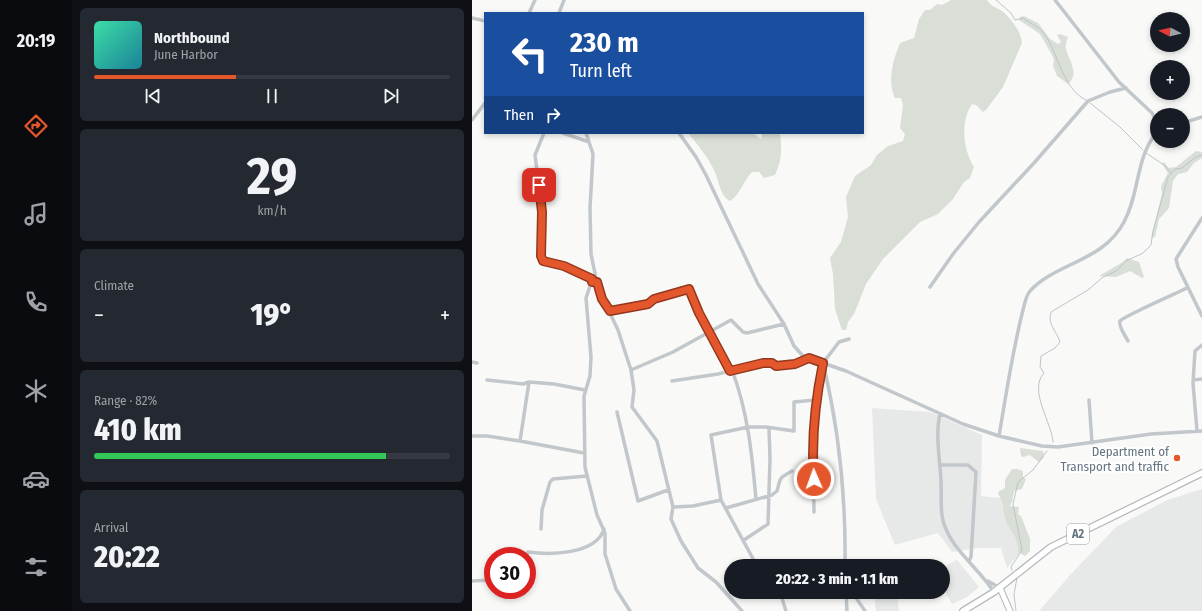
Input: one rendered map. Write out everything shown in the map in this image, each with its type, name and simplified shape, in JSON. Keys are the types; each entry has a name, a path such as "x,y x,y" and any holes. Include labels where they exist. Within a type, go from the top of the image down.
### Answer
{"main road":[{"name":"A2","path":"964,611 1000,588 1051,547 1202,473"},
{"path":"1000,588 1010,611"},
{"path":"994,592 1004,598"}],"street":[{"path":"529,12 535,0"},
{"path":"559,12 564,0"},
{"path":"1055,0 1126,88 1150,111"},
{"path":"472,18 484,21"},
{"path":"930,287 953,254 980,222 1088,101 1110,92 1126,88"},
{"path":"472,120 484,104"},
{"path":"1190,121 1202,117"},
{"path":"544,134 535,155 542,212 541,256 543,261 564,266 592,279 594,282"},
{"path":"566,134 589,142"},
{"path":"586,134 593,154 590,208 591,254 594,282 602,299 610,311 631,370 634,390 632,407 657,441 668,490 674,507 671,519 681,541 698,568 716,582 742,611"},
{"path":"680,134 696,157 706,175 758,284 784,324 794,346 803,356 846,370 940,414 999,436 1042,446 1058,447 1151,434 1200,431 1193,380 1195,351 1202,345"},
{"path":"999,436 1013,348 1025,300 1029,292 1048,278 1089,256 1112,240 1129,210 1143,154 1150,140"},
{"path":"1202,218 1176,259 1178,267 1202,316"},
{"path":"594,282 590,282 586,298 591,357 590,376 585,390 584,453 587,476 598,515 604,528 605,554 616,589 630,611"},
{"path":"1128,341 1120,325 1121,319 1188,288"},
{"path":"610,311 648,304 654,299 689,289 710,333 731,370 741,396 748,427 756,499"},
{"path":"631,370 673,352 698,337 710,333 731,320 743,332 747,333 784,324"},
{"path":"814,512 813,442 815,400 823,363 839,342 849,339"},
{"path":"672,380 763,363 772,363 776,366 795,364 809,358"},
{"path":"823,363 840,451 845,559"},
{"path":"1193,380 1202,379"},
{"path":"487,380 523,384 529,382 560,385 585,390"},
{"path":"520,441 529,382"},
{"path":"754,559 721,500 711,435 748,427 794,431 794,402 815,400"},
{"path":"1089,400 1092,443"},
{"path":"617,412 638,501 668,490"},
{"path":"940,414 938,423 941,465 942,517 945,528 969,561 987,580 994,592"},
{"path":"744,540 768,524 770,459 769,428"},
{"path":"472,436 487,436 520,441 584,453"},
{"path":"941,465 968,465 976,472 971,557 969,561"},
{"path":"726,508 768,496 777,491 777,483 782,476 792,471"},
{"path":"541,529 542,510 550,482 553,479 587,476"},
{"path":"674,507 694,506 721,500"},
{"path":"536,554 544,555 586,547 600,539 604,528"},
{"path":"472,581 484,580"},
{"path":"987,580 1000,588"},
{"path":"782,599 786,611"},
{"path":"846,599 847,611"},
{"path":"857,599 865,611"}],"shaded area":[{"path":"951,0 987,0 992,6 1002,11 1009,17 1020,34 1022,43 1003,87 986,110 983,112 976,105 972,104 968,111 964,127 964,136 967,152 974,167 970,178 964,182 953,199 938,214 920,222 883,259 866,284 854,314 848,322 846,330 842,330 835,309 833,274 830,258 841,242 848,217 846,197 855,176 871,165 877,155 888,146 903,141 905,134 900,128 903,105 901,98 895,98 891,85 893,63 900,43 914,38 919,19 925,10 930,10 937,4 942,5"},
{"path":"1024,16 1038,23 1050,39 1058,44 1061,42 1057,35 1060,34 1068,37 1066,48 1073,67 1073,76 1068,84 1057,76 1053,66 1054,60 1052,55 1040,34 1019,20 1020,17"},
{"path":"689,134 754,134 761,139 762,134 780,134 781,154 775,175 764,178 759,172 752,172 730,201 724,196 715,172"},
{"path":"1196,151 1202,152 1202,158 1194,163 1187,172 1178,174 1173,181 1169,208 1159,219 1155,237 1151,238 1162,194 1161,186 1168,173 1162,164 1164,162 1169,168 1176,167"},
{"path":"1127,258 1139,262 1144,277 1142,278 1130,271 1116,277 1099,276 1123,262"},
{"path":"872,408 930,412 982,435 981,496 1010,499 1020,553 1007,568 1001,548 978,548 952,552 938,533 895,545 876,499"},
{"path":"1020,448 1043,451 1044,457 1039,462 1030,455 1023,457 1021,456"},
{"path":"1012,469 1023,471 1023,478 1026,479 1022,489 1014,491 1012,502 1009,506 1019,507 1018,514 1021,516 1030,539 1030,551 1025,556 1018,552 1017,542 1006,522 1002,501 998,492 1005,488 1005,480"},
{"path":"1202,489 1202,611 1039,611 1071,574 1116,527 1167,500"},
{"path":"957,560 979,587 967,597 952,604 949,599 950,564"},
{"path":"875,599 898,599 899,611 876,611"}],"waterway":[{"path":"996,0 1011,13 1015,20 1023,18 1043,32 1071,87 1078,95 1086,100"},
{"path":"1090,103 1120,127 1143,150"},
{"path":"1146,153 1164,165 1171,173"},
{"path":"1053,442 1052,434 1042,407 1039,388 1040,380 1044,373 1040,367 1041,356 1055,348 1060,342 1050,321 1051,312 1088,290 1103,277 1116,271 1126,261 1143,253 1151,245 1153,231 1168,177 1175,169 1182,168 1196,157 1202,155"},
{"path":"1012,570 1011,567 1022,550 1013,504 1018,482 1033,470 1047,451"},
{"path":"1016,611 1014,594 1017,578"}],"place":[{"name":"Department of Transport and traffic","path":"1177,458"}],"route":[{"path":"539,185 542,212 541,256 543,261 553,262 564,266 592,279 592,282 597,282 602,299 610,311 641,306 648,304 654,299 689,289 707,329 730,371 763,363 772,363 776,366 795,364 809,358 823,363 815,400 813,423 814,479"}]}
